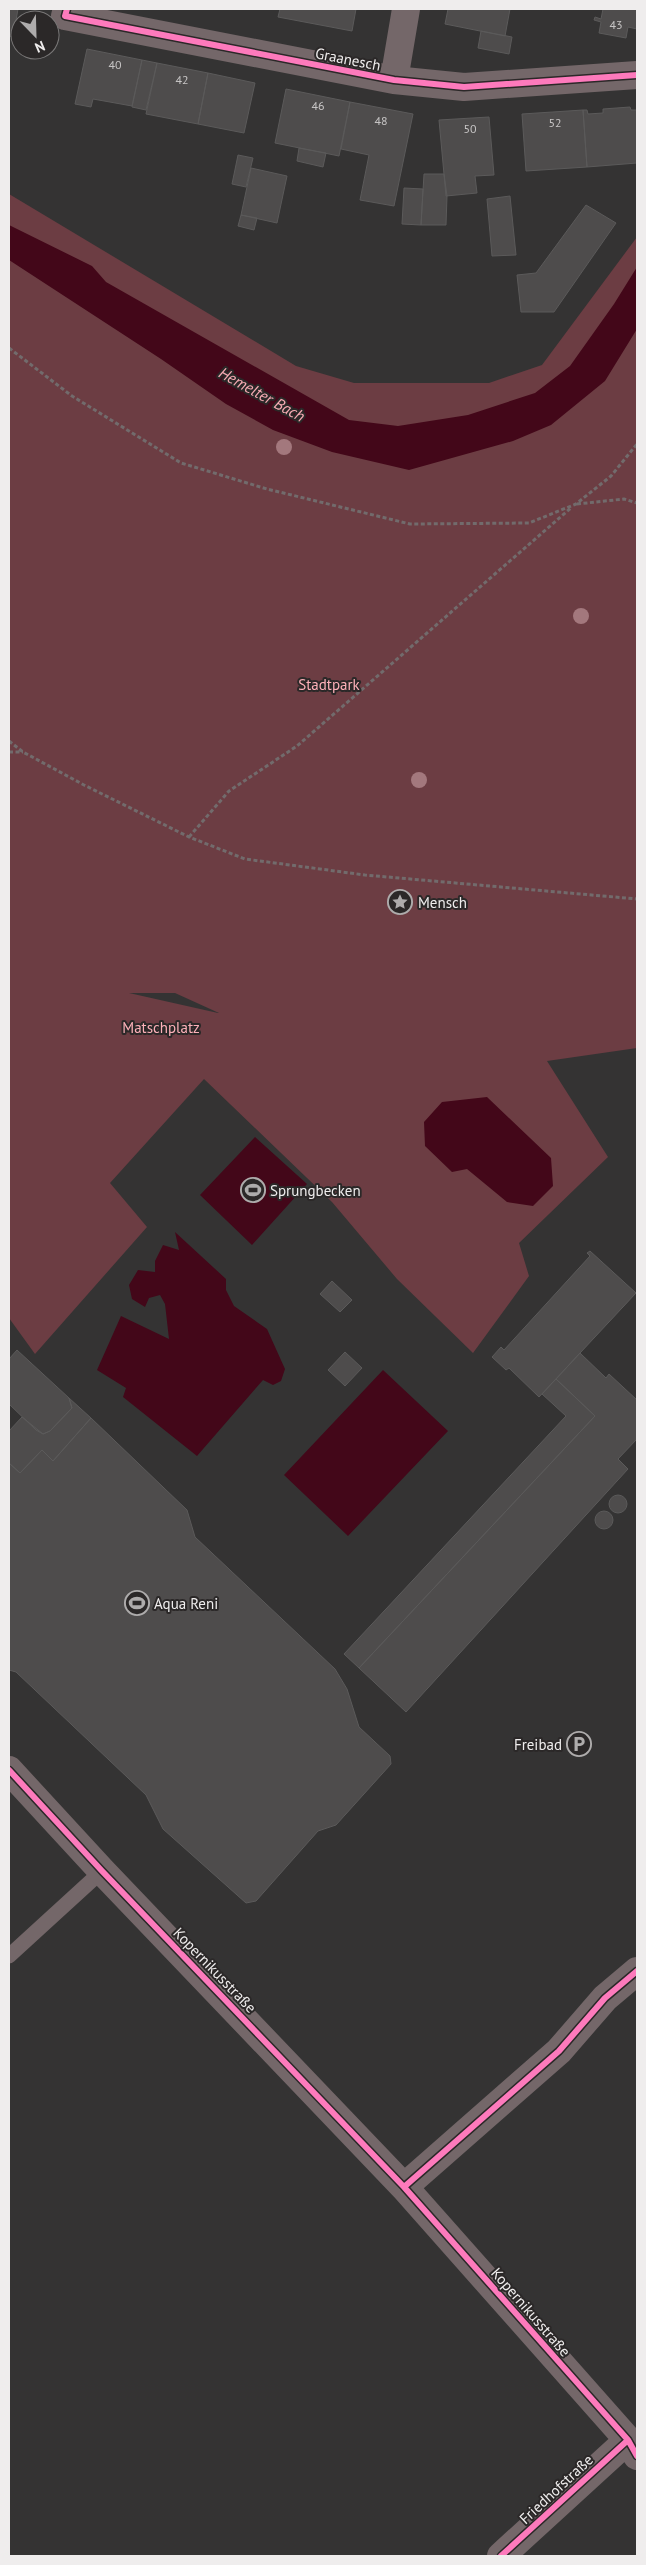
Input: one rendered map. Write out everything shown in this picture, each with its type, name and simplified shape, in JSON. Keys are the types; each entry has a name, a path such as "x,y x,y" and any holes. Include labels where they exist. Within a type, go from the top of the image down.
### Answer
{"street":[{"name":"Graanesch","path":"67,9 66,16 394,80 464,87 637,75"},
{"path":"394,80 406,9"},
{"name":"Kopernikusstraße","path":"9,1770 102,1871 404,2186 632,2448"},
{"path":"404,2186 559,2050 605,1998 637,1971"},
{"name":"Friedhofstraße","path":"501,2556 632,2448"}],"lane":[{"path":"9,1956 102,1871"}],"path":[{"path":"9,348 72,396 181,463 267,489 410,524 529,523 576,504 624,499 637,503"},
{"path":"189,837 229,791 297,746 610,476 637,444"},
{"path":"9,741 23,752 189,837 244,859 365,875 637,899"},
{"path":"9,752 23,752"}],"green space":[{"name":"Stadtpark","path":"9,194 296,366 354,383 489,383 542,365 637,237 637,1048 547,1061 608,1157 519,1243 529,1276 473,1353 397,1279 332,1202 204,1079 110,1183 147,1227 35,1354 9,1318","holes":["129,993 175,993 219,1013"]}],"water":[{"name":"Hemelter Bach","path":"9,225 92,266 106,282 349,420 398,426 468,415 535,393 570,366 614,304 637,267 637,329 605,381 551,425 513,441 409,470 332,452 273,430 226,404 161,359 9,260"},
{"path":"487,1097 551,1158 553,1186 533,1206 507,1202 467,1169 452,1172 425,1146 424,1122 442,1102"},
{"name":"Sprungbecken","path":"255,1137 307,1184 252,1245 200,1195"},
{"path":"175,1232 226,1279 226,1290 234,1306 267,1329 285,1369 281,1381 273,1385 263,1380 197,1456 123,1397 126,1388 97,1370 121,1316 169,1339 165,1304 160,1295 149,1298 145,1307 132,1299 129,1285 138,1270 155,1272 155,1261 163,1245 179,1250"},
{"path":"383,1370 448,1431 348,1536 284,1475"}],"building":[{"path":"9,9 18,9 10,10 9,36"},
{"path":"280,9 356,9 352,31 278,17"},
{"path":"448,9 510,9 505,36 445,24"},
{"path":"603,9 637,9 637,29 628,27 626,38 599,33 601,22 594,20 595,17 601,19"},
{"path":"481,31 512,37 509,54 478,48"},
{"path":"87,49 142,60 132,106 93,99 91,107 75,104"},
{"path":"142,60 157,63 146,110 132,107"},
{"path":"157,63 208,73 198,124 146,114"},
{"path":"208,73 255,83 244,133 198,124"},
{"path":"286,89 350,102 339,156 275,143"},
{"path":"350,102 413,114 394,206 360,200 369,155 341,149"},
{"path":"630,107 631,110 637,110 637,163 587,167 583,110 587,110 588,114 603,113 603,109"},
{"path":"583,110 587,167 526,171 522,114"},
{"path":"489,117 494,175 475,176 477,193 446,196 439,120"},
{"path":"299,148 326,153 323,167 297,161"},
{"path":"238,155 253,158 246,187 232,184"},
{"path":"251,168 287,176 277,223 241,215"},
{"path":"424,174 444,174 447,196 446,225 421,225"},
{"path":"404,188 423,189 421,225 402,224"},
{"path":"510,196 516,255 492,256 487,199"},
{"path":"586,205 616,223 554,312 521,312 517,275 536,273"},
{"path":"241,215 257,218 254,230 238,226"},
{"path":"590,1251 636,1293 539,1397 509,1368 506,1370 492,1357 501,1347 504,1350 590,1256 587,1253"},
{"path":"332,1281 352,1300 340,1312 320,1294"},
{"path":"17,1350 69,1398 72,1408 50,1431 43,1434 36,1430 9,1404 9,1359"},
{"path":"345,1352 362,1368 345,1386 328,1370"},
{"path":"580,1353 606,1378 609,1374 637,1400 637,1439 618,1459 628,1469 406,1712 359,1668 595,1416 556,1379"},
{"path":"556,1379 595,1416 359,1668 344,1654 566,1416 542,1394"},
{"path":"69,1398 91,1418 53,1461 42,1450 20,1473 9,1463 9,1431 22,1417 43,1434 50,1431 72,1408"},
{"name":"Aqua Reni","path":"91,1418 187,1510 195,1537 335,1669 347,1689 359,1727 390,1756 391,1764 336,1825 318,1831 256,1901 246,1903 163,1829 146,1795 16,1672 9,1670 9,1463 20,1473 42,1450 53,1461"},
{"path":"614,1495 622,1495 627,1500 625,1511 614,1513 609,1508 609,1500"},
{"path":"600,1511 608,1511 613,1516 611,1527 600,1529 595,1524 595,1516"}],"cycle path":[{"path":"67,9 65,16 394,80 464,87 637,75"},
{"path":"9,1770 102,1871 404,2187 628,2440 637,2456"},
{"path":"404,2187 559,2051 605,1998 637,1971"},
{"path":"501,2556 628,2440"}],"place":[{"name":"Mensch","path":"400,902"},
{"name":"Sprungbecken","path":"253,1190"},
{"name":"Aqua Reni","path":"137,1603"},
{"name":"Freibad","path":"579,1744"}],"park label":[{"name":"Matschplatz","path":"161,1027"}]}
